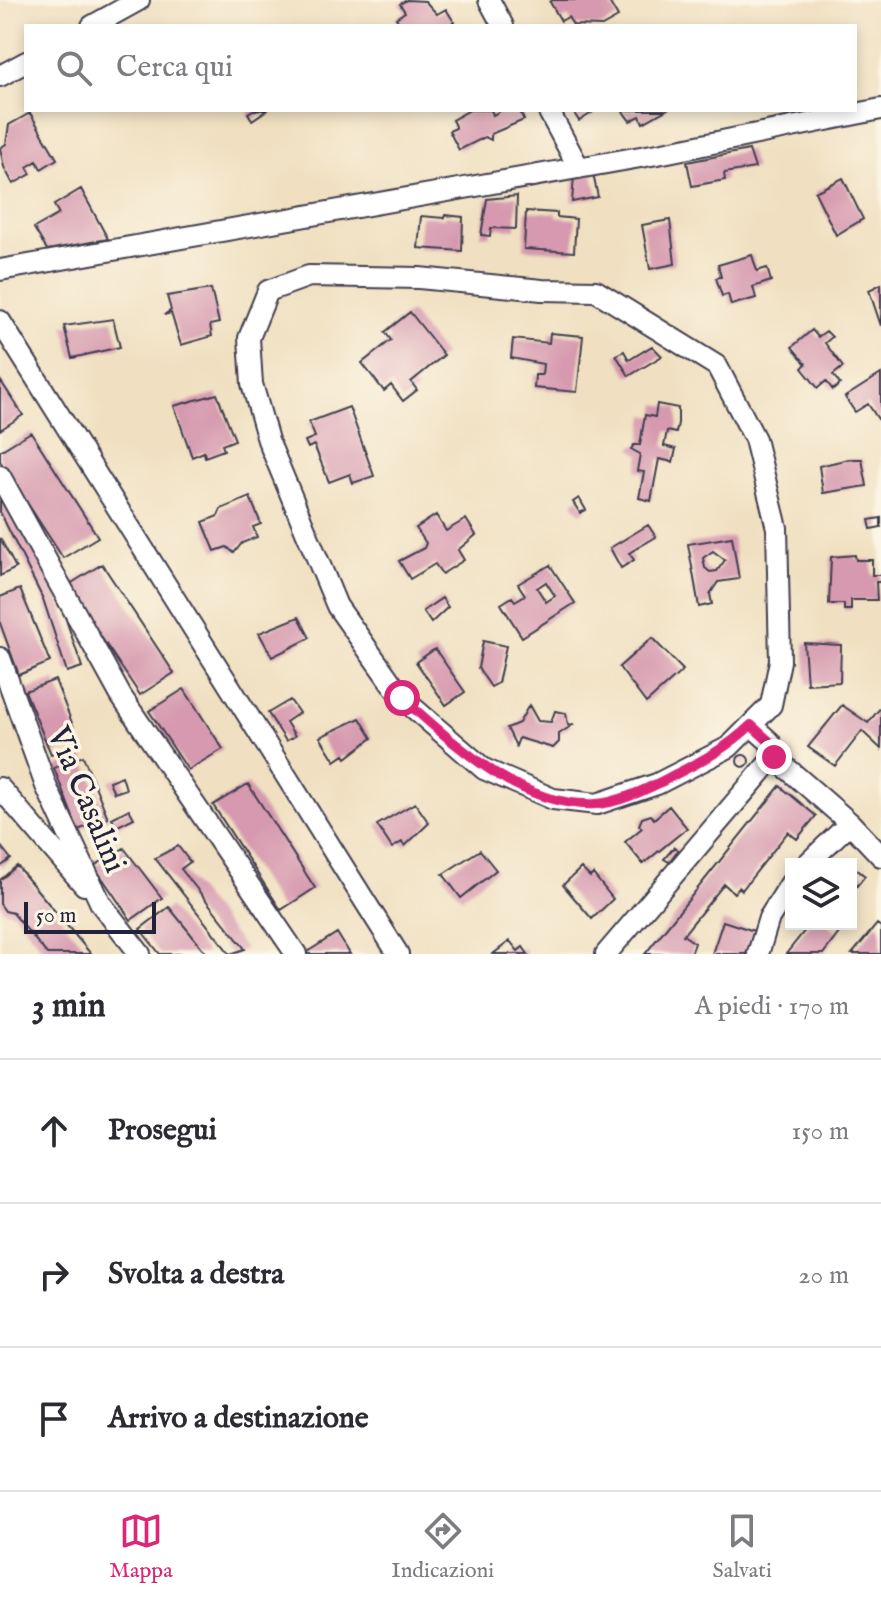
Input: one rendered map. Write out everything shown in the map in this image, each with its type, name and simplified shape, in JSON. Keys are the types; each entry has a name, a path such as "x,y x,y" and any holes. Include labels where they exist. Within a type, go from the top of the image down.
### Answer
{"street":[{"path":"96,24 139,0"},
{"path":"489,0 502,24"},
{"path":"0,76 24,63"},
{"path":"0,270 579,168 881,109"},
{"path":"549,112 579,168"},
{"path":"309,276 419,278 542,290 596,291 717,366 755,439 777,528 780,661 771,705 751,725 729,747 681,772 597,804 553,799 484,769 402,698 337,606 268,440 252,384 249,338 268,291 309,276"},
{"path":"0,321 398,954"},
{"path":"0,476 121,696 296,954"},
{"name":"Via Casalini","path":"0,658 46,786 101,904 140,954"},
{"path":"751,725 770,742 774,757 850,823 881,856"},
{"path":"606,954 774,757"},
{"path":"0,788 101,904"},
{"path":"813,858 850,823"},
{"path":"758,954 769,918 785,893"}],"building":[{"path":"407,0 425,1 437,14 446,9 454,22 400,24 396,18 405,12 400,4"},
{"path":"608,0 618,17 606,24 572,24 568,17 561,21 550,2"},
{"path":"250,112 264,112 252,120"},
{"path":"466,112 492,112 493,115 520,112 524,120 491,134 491,140 485,137 459,150 449,131 456,128 452,120"},
{"path":"573,112 591,112 592,113 579,121"},
{"path":"623,112 662,112 643,123 640,116 630,121"},
{"path":"30,113 57,159 41,169 37,161 27,167 31,174 13,184 4,167 0,148 6,144 9,125"},
{"path":"749,150 755,168 724,173 725,180 692,186 687,162"},
{"path":"593,174 598,197 572,202 574,176"},
{"path":"843,178 863,219 836,235 815,192"},
{"path":"81,189 108,239 47,250 34,228 59,214 54,205"},
{"path":"517,196 516,229 491,228 490,236 481,235 487,199"},
{"path":"526,211 557,213 557,217 576,219 574,252 524,249"},
{"path":"445,215 463,217 462,251 418,248 421,216 444,218"},
{"path":"670,220 675,264 650,269 642,225"},
{"path":"752,255 757,271 767,268 771,281 753,287 756,298 731,305 728,294 722,296 716,278 721,277 718,265"},
{"path":"881,284 881,326 869,290"},
{"path":"211,289 219,323 210,325 212,336 181,345 171,313 164,315 171,310 167,296"},
{"path":"410,312 444,355 411,382 417,390 403,401 391,385 384,391 362,363 391,340 385,332"},
{"path":"113,319 120,347 72,358 64,326"},
{"path":"812,330 818,337 826,331 832,337 825,343 843,367 833,375 840,384 833,390 826,381 818,388 802,368 806,364 792,347"},
{"path":"550,333 583,336 577,392 534,388 535,375 542,375 543,364 511,358 513,339 549,343"},
{"path":"652,346 662,356 629,376 616,355 624,351 629,360"},
{"path":"881,374 881,417 878,419 868,404 855,412 845,397"},
{"path":"0,380 23,415 0,430"},
{"path":"217,394 235,440 222,445 224,450 205,457 204,452 192,457 174,406"},
{"path":"657,404 678,408 678,423 676,433 667,431 664,446 676,449 673,462 659,459 651,501 639,498 644,472 637,471 640,454 631,449 634,445 640,445 645,415 655,417"},
{"path":"349,407 374,476 353,483 350,474 329,482 314,445 308,448 305,441 315,437 309,422"},
{"path":"31,432 98,537 63,558 0,461 0,451"},
{"path":"862,459 867,486 823,493 819,466"},
{"path":"0,482 57,593 82,667 67,672 43,599 0,512"},
{"path":"250,497 261,524 253,527 257,537 242,543 234,553 227,547 215,551 203,522 218,516 221,509"},
{"path":"579,498 586,510 580,513 573,502"},
{"path":"436,515 446,531 466,519 476,535 458,550 464,560 442,574 435,564 410,579 399,561 424,548 426,543 416,528"},
{"path":"881,518 881,527 871,529 869,520"},
{"path":"648,525 656,537 629,553 634,560 621,568 610,548"},
{"path":"732,537 739,579 718,582 710,594 712,604 699,607 688,544","holes":["713,551 725,560 717,571 710,572 705,568 703,558"]},
{"path":"0,538 16,568 0,576"},
{"path":"855,555 856,560 872,560 872,575 881,575 881,582 876,582 877,600 851,600 851,610 844,610 844,604 829,604 831,557"},
{"path":"102,564 174,673 140,695 67,586"},
{"path":"550,565 575,603 522,637 501,604 512,597 515,601 525,595 518,584","holes":["546,582 555,596 546,602 537,588"]},
{"path":"20,589 50,662 19,675 0,623 0,597"},
{"path":"442,598 448,607 431,623 423,611"},
{"path":"299,617 310,638 272,657 259,633"},
{"path":"652,638 683,670 646,703 619,667"},
{"path":"483,641 506,646 498,683 491,687 478,668"},
{"path":"804,643 841,645 840,682 807,684"},
{"path":"435,649 465,692 446,705 416,662"},
{"path":"55,680 80,743 51,754 25,691"},
{"path":"184,689 223,749 188,770 149,711"},
{"path":"290,700 299,713 286,722 295,736 286,741 268,713"},
{"path":"529,705 538,721 551,722 555,711 566,713 568,725 574,724 559,734 559,742 553,748 519,738 516,746 507,728 519,723"},
{"path":"842,705 868,723 881,707 881,749 862,731 835,766 808,747"},
{"path":"360,718 372,738 346,758 344,755 335,761 320,737"},
{"path":"743,755 749,761 743,767 737,761"},
{"path":"83,756 108,818 78,830 54,768"},
{"path":"122,776 126,789 114,793 109,781"},
{"path":"248,784 315,888 281,910 213,805"},
{"path":"780,786 816,816 797,839 788,832 742,890 739,887 734,893 724,884 683,935 695,943 691,954 645,954"},
{"path":"415,803 429,823 405,846 402,842 392,848 377,825"},
{"path":"669,806 687,828 643,864 625,842 642,828 639,825 642,818 651,815 654,819"},
{"path":"129,809 134,818 116,827 112,818"},
{"path":"0,845 11,859 0,867"},
{"path":"178,846 190,862 181,869 245,949 230,954 155,858"},
{"path":"674,847 678,850 669,862 664,859"},
{"path":"124,848 162,898 131,920 94,866"},
{"path":"480,850 496,870 461,898 443,874"},
{"path":"17,866 91,954 47,954 13,913 5,911 0,904 0,880"},
{"path":"581,868 590,877 593,874 613,899 592,919 563,885"},
{"path":"857,870 865,876 857,886"},
{"path":"169,907 207,954 160,954 140,929"},
{"path":"723,921 754,931 746,954 712,954"},
{"path":"877,924 881,927 881,954 852,954"},
{"path":"805,930 835,930 839,933 823,954 786,954"},
{"path":"337,933 350,954 304,954"},
{"path":"510,941 518,951 523,947 528,954 493,954"}],"route":[{"path":"402,698 484,769 553,799 597,804 657,784 729,747 751,725 770,742 774,757"}]}
